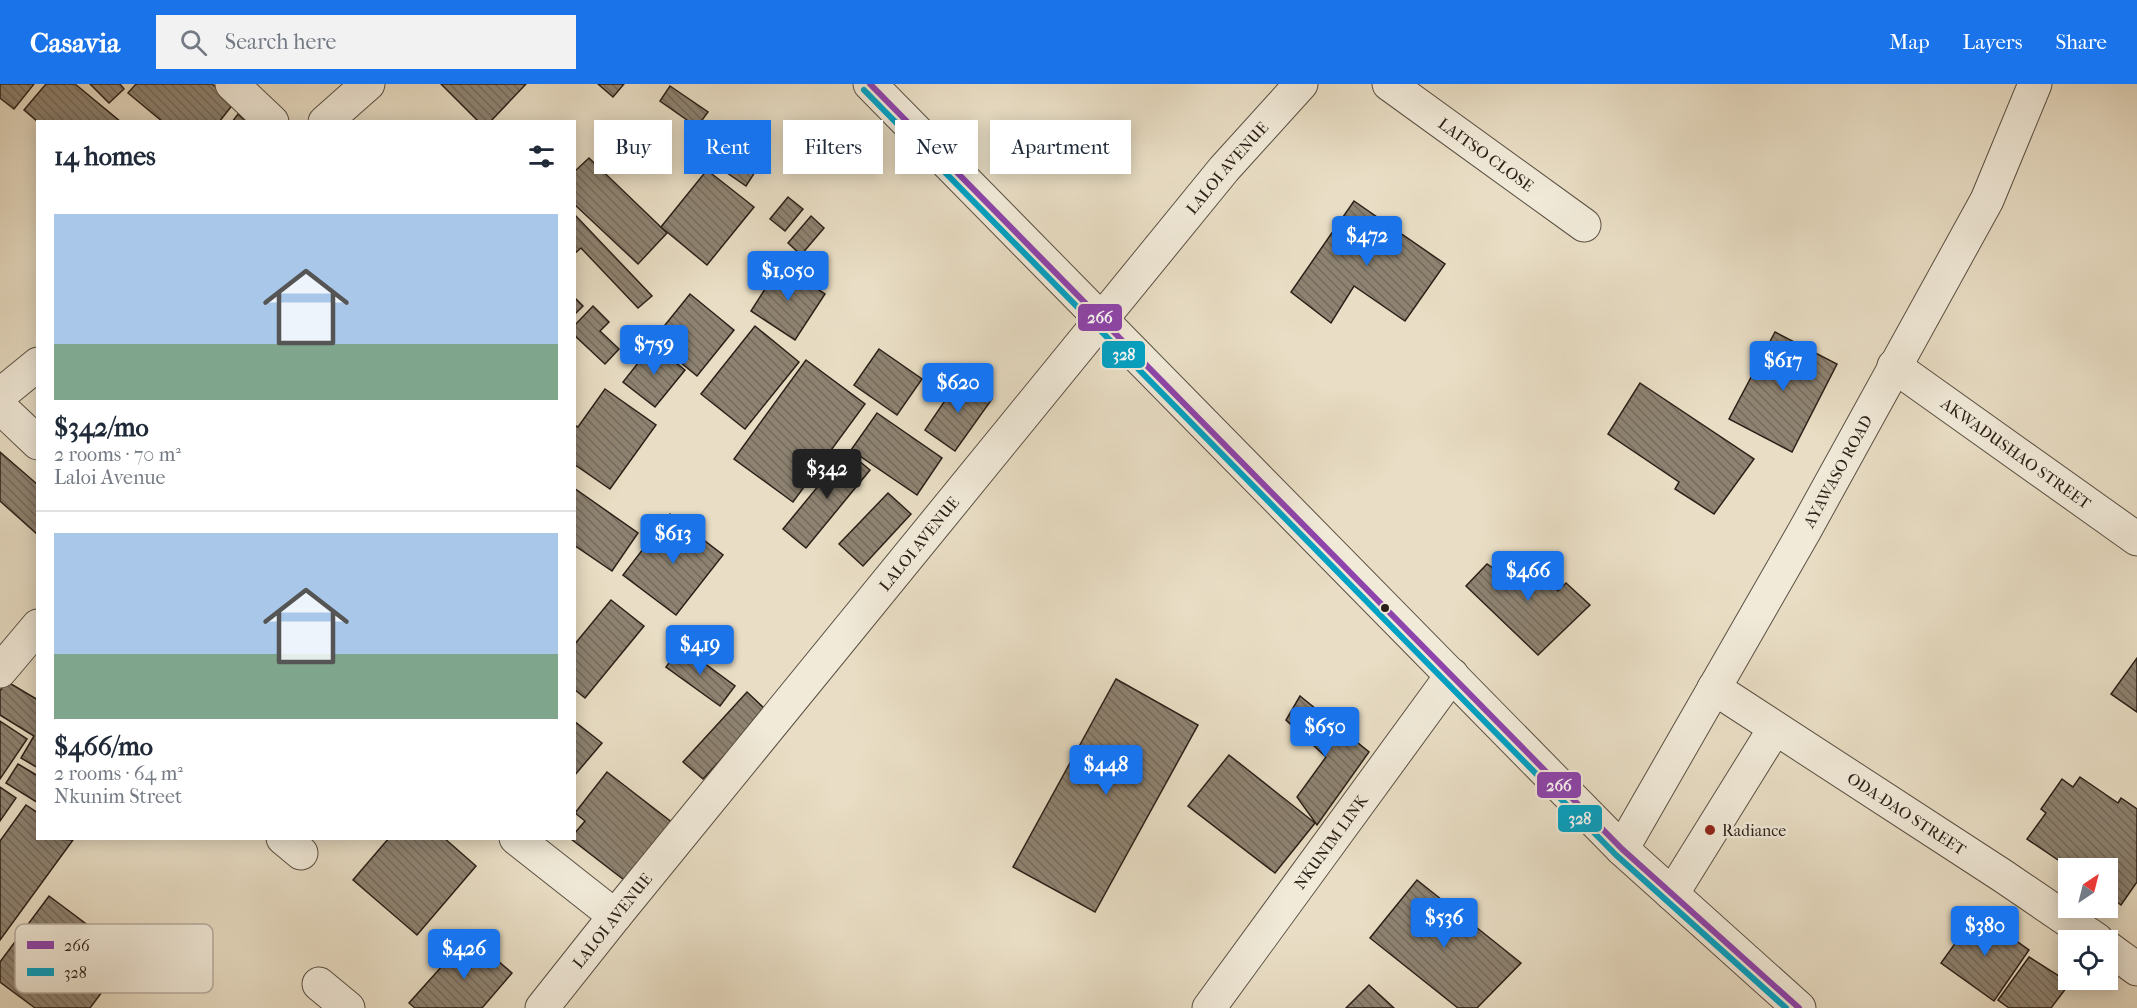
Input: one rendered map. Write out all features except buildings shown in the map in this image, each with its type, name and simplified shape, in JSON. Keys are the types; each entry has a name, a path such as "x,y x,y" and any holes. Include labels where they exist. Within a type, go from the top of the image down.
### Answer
{"street":[{"path":"232,84 271,120"},
{"path":"327,120 368,84"},
{"path":"870,84 1622,849 1799,1008"},
{"name":"LALOI AVENUE","path":"542,1008 1224,169 1301,84"},
{"name":"LAITSO CLOSE","path":"1389,84 1584,225"},
{"name":"AYAWASO ROAD","path":"1622,849 1805,530 1987,200 2035,84"},
{"path":"0,395 36,366"},
{"name":"AKWADUSHAO STREET","path":"1894,366 2137,539"},
{"path":"0,407 36,441"},
{"path":"0,672 36,628"},
{"name":"NKUNIM LINK","path":"1209,1008 1452,675"},
{"name":"ODA-DAO STREET","path":"1714,688 2082,930"},
{"path":"1672,894 1775,728"},
{"path":"519,840 615,916"},
{"path":"2118,955 2137,969"},
{"path":"319,984 348,1008"}],"transit line":[{"name":"266","path":"870,84 1622,849 1799,1008"},
{"name":"328","path":"864,90 1616,855 1786,1008"}],"place":[{"name":"Radiance","path":"1710,830"}]}
